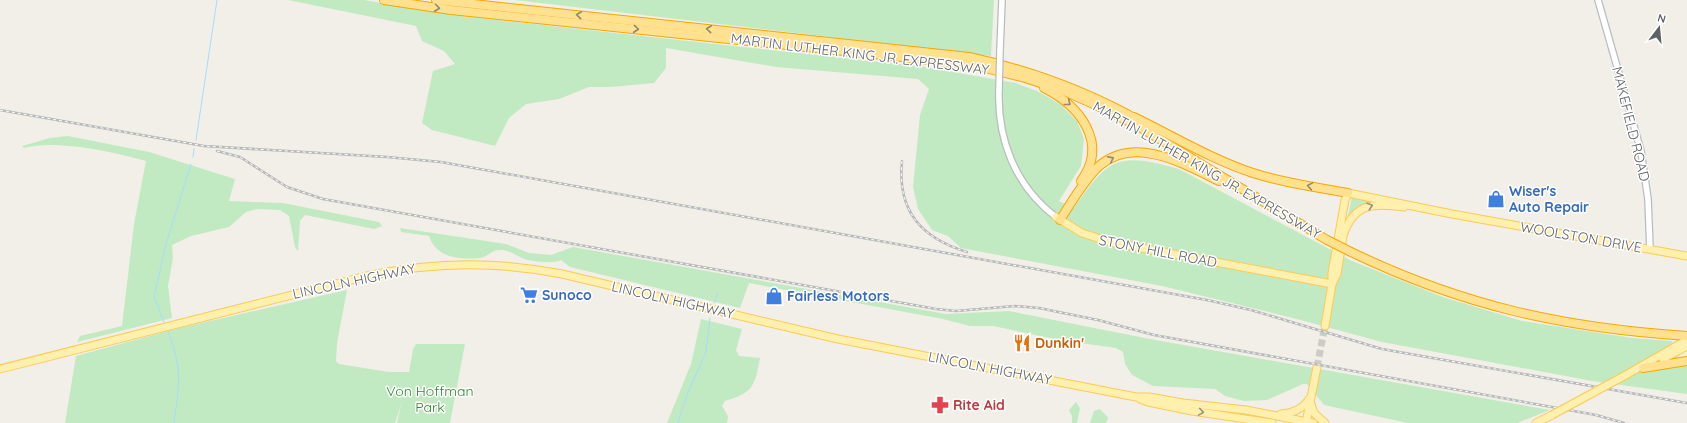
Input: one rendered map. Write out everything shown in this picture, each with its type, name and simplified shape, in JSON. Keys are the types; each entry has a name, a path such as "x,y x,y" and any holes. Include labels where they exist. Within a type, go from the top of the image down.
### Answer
{"highway":[{"name":"MARTIN LUTHER KING JR. EXPRESSWAY","path":"384,0 451,10 940,61 1008,73 1062,90 1113,113 1266,204 1352,250 1429,286 1510,311 1593,328 1687,336"},
{"name":"MARTIN LUTHER KING JR. EXPRESSWAY","path":"436,0 969,57 1010,67 1051,79 1090,95 1128,114 1328,237"},
{"path":"1008,73 1044,88 1062,98 1080,114 1088,129 1092,147 1088,168 1058,219"},
{"path":"1128,114 1214,157 1252,172 1280,180 1348,192"},
{"path":"1058,219 1098,167 1111,158 1133,153 1150,154 1177,161 1266,204"},
{"name":"MARTIN LUTHER KING JR. EXPRESSWAY","path":"1352,250 1431,281 1511,306 1594,322 1683,330"},
{"path":"1643,368 1687,361"}],"main road":[{"name":"WOOLSTON DRIVE","path":"1348,192 1452,214"},
{"name":"WOOLSTON DRIVE","path":"1332,284 1336,274 1344,233 1349,201 1348,192"},
{"name":"WOOLSTON DRIVE","path":"1325,326 1332,284 1332,274 1345,200 1348,192"},
{"name":"WOOLSTON DRIVE","path":"1344,233 1350,220 1356,213 1373,205 1384,204 1452,214 1687,256"},
{"name":"STONY HILL ROAD","path":"1058,219 1082,233 1110,242 1332,284"},
{"name":"LINCOLN HIGHWAY","path":"0,370 367,276 426,267 471,265 523,268 562,274 827,336 1136,397 1149,397 1182,403 1238,409 1308,423"},
{"path":"1536,423 1624,376 1687,340"},
{"path":"1624,376 1687,346"},
{"path":"1308,423 1317,367"},
{"name":"LINCOLN HIGHWAY","path":"1136,397 1148,402 1192,411 1272,423"},
{"path":"1274,415 1296,410 1305,405 1311,397"},
{"path":"1311,397 1314,413 1325,423"}],"street":[{"name":"STONY HILL ROAD","path":"1002,0 999,89 1001,128 1010,160 1028,190 1043,207 1058,219"},
{"name":"MAKEFIELD ROAD","path":"1598,0 1644,166 1648,199 1650,249"}],"green space":[{"path":"288,0 364,0 452,15 925,67 1015,83 1037,91 1060,104 1077,121 1084,139 1081,166 1059,201 1074,208 1097,178 1117,163 1128,160 1142,161 1179,169 1352,261 1443,297 1522,321 1632,338 1672,341 1680,365 1687,364 1687,394 1592,381 1382,342 1293,318 1162,286 961,248 948,236 932,230 918,209 913,187 920,115 929,89 918,79 776,67 666,48 666,68 654,83 611,87 589,87 559,99 526,104 509,118 495,146 432,130 422,123 433,71 455,64 444,51 422,41 416,26"},
{"path":"515,0 994,0 991,56"},
{"path":"68,136 149,152 235,179 229,201 283,203 379,222 382,226 374,229 305,215 300,221 298,251 295,247 289,216 280,210 257,209 246,212 229,227 191,236 172,245 173,258 168,286 172,318 77,342 80,336 122,326 134,224 146,161 85,148 52,145 24,148 22,146 50,138"},
{"path":"1352,197 1380,201 1351,217 1348,216"},
{"path":"400,228 506,244 529,253 551,255 573,247 946,314 1009,311 1150,339 1550,410 1517,423 1408,423 1324,405 1307,384 1303,384 1267,400 1244,401 1225,396 1215,389 1153,386 1132,375 1125,364 1123,352 1116,348 1059,340 993,326 970,326 943,319 749,283 740,308 570,267 561,260 548,262 531,261 503,250 492,252 480,258 457,258 437,249 429,236 401,232"},
{"name":"Von Hoffman Park","path":"347,290 337,343 336,361 339,364 389,372 409,372 413,349 416,344 465,344 450,423 397,423 401,405 395,423 65,423 76,356 179,328"},
{"path":"701,319 742,329 736,350 739,356 760,358 754,382 742,395 725,401 722,406 728,416 727,423 667,423 691,364"},
{"path":"1076,402 1080,408 1077,423 1072,423 1072,416 1069,410"},
{"path":"1100,409 1108,418 1106,423 1090,423 1094,411"}],"waterway":[{"path":"196,140 217,0"},
{"path":"193,157 194,149"},
{"path":"164,322 154,297 166,244 191,164"},
{"path":"714,303 718,293"},
{"path":"678,423 689,390 706,352 710,318"},
{"path":"168,332 173,345 178,367 178,387 174,423"}],"tunnel":[{"path":"1317,367 1325,326"}],"railway":[{"path":"0,110 204,146 387,157 441,162 1207,300 1251,310 1382,349 1687,403"},
{"path":"217,151 240,157 287,187 323,199 936,309 956,311 1015,306 1039,308 1098,320 1154,335 1596,415 1624,423"},
{"path":"902,161 901,179 904,194 908,208 915,220 937,239 967,252"}],"place":[{"name":"Wiser's Auto Repair","path":"1496,199"},
{"name":"Sunoco","path":"529,295"},
{"name":"Fairless Motors","path":"774,296"},
{"name":"Dunkin'","path":"1022,343"},
{"name":"Rite Aid","path":"940,405"}]}
